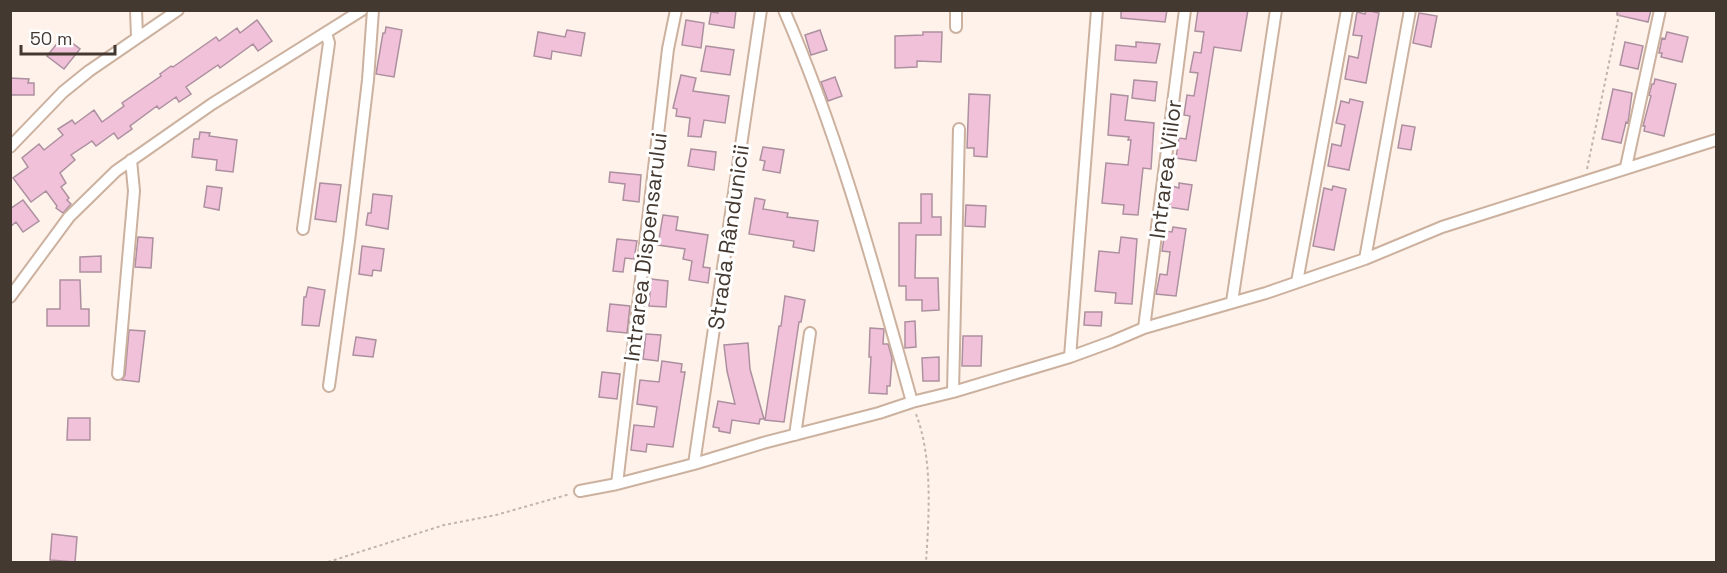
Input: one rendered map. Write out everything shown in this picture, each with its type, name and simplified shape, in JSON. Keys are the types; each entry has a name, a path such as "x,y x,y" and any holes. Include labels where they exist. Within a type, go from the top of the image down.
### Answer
{"street":[{"path":"136,10 137,37"},
{"path":"10,147 63,93 89,71 178,10"},
{"path":"329,386 368,80 373,10"},
{"name":"Intrarea Dispensarului","path":"617,484 668,49 676,10"},
{"name":"Strada Rândunicii","path":"694,464 761,10"},
{"path":"784,10 805,58 866,240 912,402"},
{"path":"956,10 956,27"},
{"path":"1070,357 1097,10"},
{"name":"Intrarea Viilor","path":"1144,328 1185,10"},
{"path":"1232,302 1276,10"},
{"path":"1297,282 1347,10"},
{"path":"1365,259 1410,10"},
{"path":"1626,167 1660,10"},
{"path":"10,297 69,217 99,186 131,160 213,104 361,11"},
{"path":"303,229 329,43 326,33"},
{"path":"953,392 959,129"},
{"path":"580,491 694,464 1070,357 1144,328 1365,259 1442,227 1716,140"},
{"path":"118,374 134,191 131,160"},
{"path":"795,435 810,333"}],"path":[{"path":"1585,180 1620,10"},
{"path":"912,402 918,418 927,460 926,562"},
{"path":"327,562 444,525 496,515 580,491"}],"building":[{"path":"718,10 736,10 734,28 709,24 711,12 718,13"},
{"path":"1121,10 1167,10 1165,22 1121,18"},
{"path":"1198,10 1248,10 1241,51 1214,47 1196,161 1176,158 1179,138 1186,139 1190,116 1184,115 1187,95 1194,96 1198,73 1190,72 1194,52 1201,53 1204,32 1195,31"},
{"path":"1366,10 1379,13 1366,83 1345,79 1349,56 1358,58 1362,36 1353,35 1357,12 1365,14"},
{"path":"1617,10 1651,10 1648,22 1617,15"},
{"path":"1419,13 1437,16 1431,47 1413,43"},
{"path":"257,20 272,41 258,51 253,44 220,68 218,65 186,87 191,94 179,102 176,97 159,109 157,106 130,126 132,129 118,139 114,133 96,146 92,141 71,155 75,160 60,173 66,183 61,187 71,204 63,213 56,208 57,206 46,191 31,202 13,178 28,167 22,158 39,144 44,150 63,135 58,129 72,120 75,124 94,110 102,122 124,106 122,103 161,76 160,74 171,66 173,67 216,37 219,41 237,28 240,33"},
{"path":"686,20 704,23 701,48 682,45"},
{"path":"386,27 402,30 394,77 376,74"},
{"path":"567,30 585,33 581,56 552,51 551,59 534,56 538,32 565,37"},
{"path":"820,30 827,50 811,55 805,35"},
{"path":"923,32 942,32 941,62 917,61 917,67 895,68 895,36 923,35"},
{"path":"1667,32 1688,37 1682,62 1661,57 1662,53 1659,53 1662,38 1665,39"},
{"path":"63,36 80,49 64,69 47,56"},
{"path":"1136,42 1160,44 1156,63 1115,60 1116,45 1136,47"},
{"path":"1625,42 1643,46 1638,69 1620,65"},
{"path":"706,46 734,50 730,75 701,71"},
{"path":"681,75 696,78 693,91 729,96 725,123 704,120 701,137 688,136 690,118 676,116 677,109 673,108"},
{"path":"835,77 842,96 828,101 821,82"},
{"path":"10,78 29,79 28,83 34,83 34,95 10,95"},
{"path":"1655,79 1676,84 1664,136 1644,131 1645,126 1643,126 1651,96 1649,95"},
{"path":"1134,80 1157,82 1155,101 1132,98"},
{"path":"1613,89 1632,93 1628,123 1626,122 1621,143 1602,139"},
{"path":"969,94 990,95 987,157 974,156 974,148 967,148"},
{"path":"1111,94 1128,96 1125,120 1154,123 1151,169 1143,168 1138,215 1123,214 1124,205 1102,203 1106,163 1128,165 1131,140 1128,140 1129,137 1108,135"},
{"path":"1350,99 1363,102 1349,170 1328,166 1332,144 1341,146 1345,125 1336,123 1341,101 1349,103"},
{"path":"1402,125 1415,127 1411,150 1398,148"},
{"path":"200,132 210,133 209,136 237,140 233,172 216,170 217,160 192,157 194,139 199,139"},
{"path":"763,147 784,150 780,173 763,170 765,161 760,160"},
{"path":"691,149 716,152 714,170 688,166"},
{"path":"610,172 641,175 639,202 623,200 625,184 609,182"},
{"path":"320,183 341,185 336,222 315,219"},
{"path":"1179,183 1192,185 1188,210 1169,207 1172,186 1179,188"},
{"path":"207,186 222,188 219,210 204,207"},
{"path":"1333,186 1346,189 1334,250 1313,246 1324,188 1332,190"},
{"path":"373,194 392,196 388,229 366,225 368,213 371,213"},
{"path":"921,194 932,194 932,217 941,217 941,235 916,235 915,278 938,278 939,310 922,311 922,300 906,300 906,286 899,286 899,223 921,223"},
{"path":"755,198 765,200 763,209 788,213 787,217 818,221 814,251 793,247 794,241 749,234"},
{"path":"23,200 39,221 23,232 16,222 10,227 10,209"},
{"path":"966,205 986,206 985,227 965,226"},
{"path":"663,215 678,217 676,230 708,235 703,267 710,268 708,283 689,280 692,261 683,259 685,249 658,245"},
{"path":"1173,227 1186,229 1176,296 1156,294 1160,274 1167,275 1170,252 1162,251 1165,231 1172,232"},
{"path":"138,237 153,238 151,268 135,267"},
{"path":"1121,237 1137,239 1132,304 1115,303 1116,293 1095,291 1099,251 1119,253"},
{"path":"617,239 637,241 634,259 625,258 623,272 613,271"},
{"path":"362,246 384,249 381,271 373,270 372,276 359,274"},
{"path":"101,256 101,272 80,272 80,257"},
{"path":"651,279 668,281 666,307 649,306"},
{"path":"60,280 80,280 81,309 89,309 89,326 47,326 47,309 60,309"},
{"path":"308,287 325,290 319,326 302,325 304,297 306,297"},
{"path":"785,296 805,300 801,322 799,322 784,422 765,420"},
{"path":"610,304 630,306 627,333 607,331"},
{"path":"1085,312 1102,312 1101,326 1084,325"},
{"path":"915,321 916,347 905,348 905,322"},
{"path":"870,328 884,329 883,344 888,344 892,358 890,386 887,386 887,394 869,393"},
{"path":"129,330 145,331 139,382 122,380 125,375"},
{"path":"646,334 661,335 658,361 643,359"},
{"path":"963,336 982,336 981,366 962,366"},
{"path":"356,337 376,340 373,357 353,355"},
{"path":"748,343 750,369 764,419 760,419 759,424 732,420 730,433 719,431 719,428 713,427 718,401 735,404 727,371 724,345"},
{"path":"939,357 939,381 923,381 922,358"},
{"path":"662,361 682,364 681,372 685,372 673,447 647,444 646,452 631,450 634,425 654,427 657,407 637,404 640,380 659,382"},
{"path":"602,372 620,374 617,399 599,397"},
{"path":"68,418 90,418 90,440 67,440"},
{"path":"52,534 77,537 75,562 50,560"}]}
